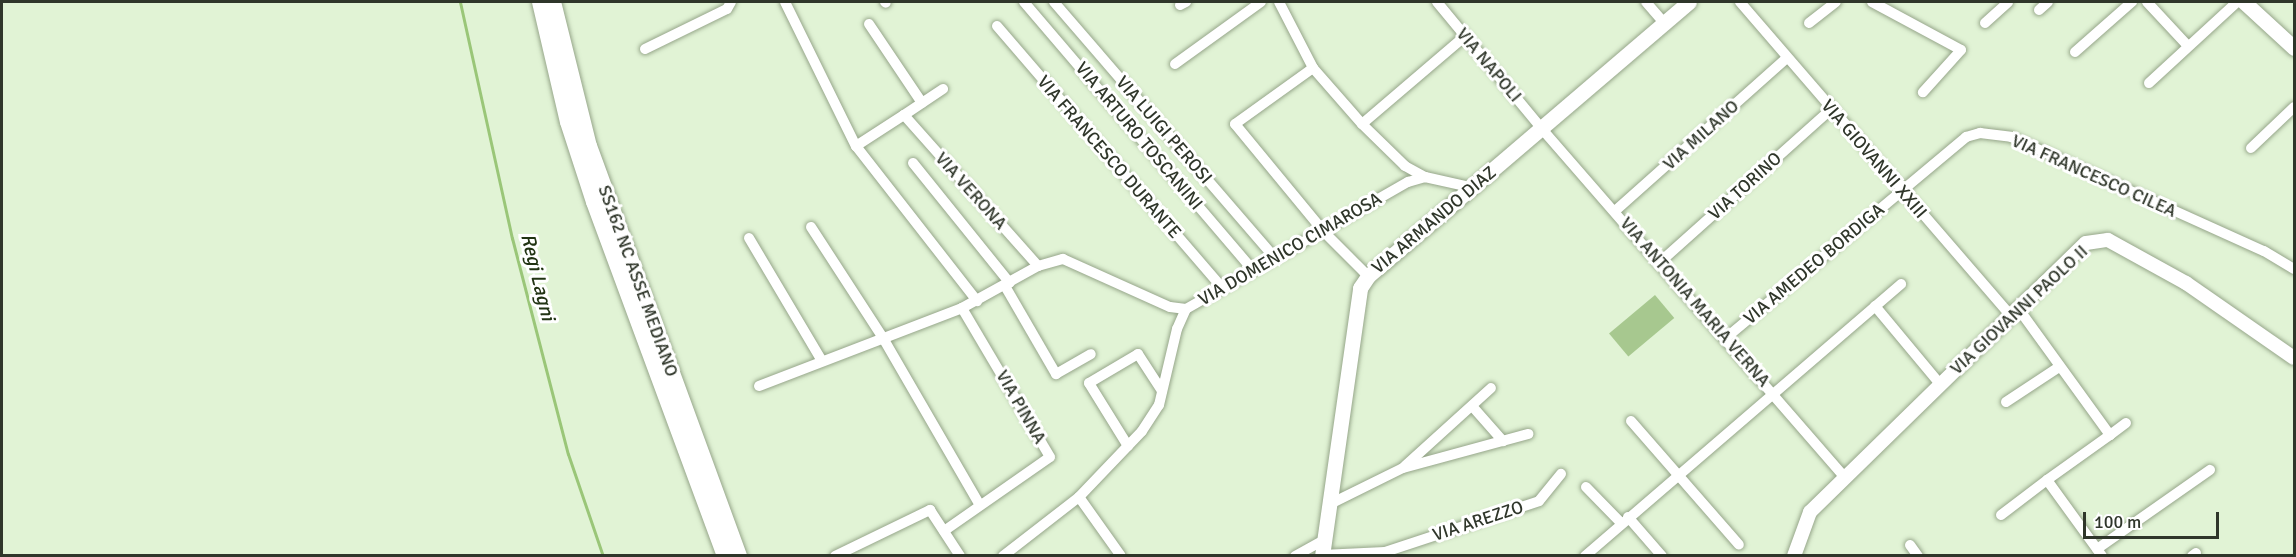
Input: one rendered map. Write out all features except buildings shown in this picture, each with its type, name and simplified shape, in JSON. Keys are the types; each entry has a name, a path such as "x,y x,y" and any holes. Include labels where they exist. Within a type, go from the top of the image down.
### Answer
{"highway":[{"name":"SS162 NC ASSE MEDIANO","path":"540,2 568,122 594,202 725,555"},
{"name":"SS162 NC ASSE MEDIANO","path":"553,2 589,146 739,555"}],"main road":[{"name":"VIA ARMANDO DIAZ","path":"1322,550 1358,297 1368,276 1474,188 1689,2"},
{"path":"2244,2 2295,48"}],"street":[{"path":"645,49 727,9 731,2"},
{"path":"785,2 856,146 977,301"},
{"name":"VIA ARTURO TOSCANINI","path":"1024,2 1253,270"},
{"name":"VIA LUIGI PEROSI","path":"1054,2 1275,258"},
{"path":"1175,64 1261,2"},
{"path":"1279,2 1313,69 1362,124 1405,166 1425,177 1474,188"},
{"name":"VIA NAPOLI","path":"1437,2 1542,129"},
{"path":"1646,2 1664,23"},
{"name":"VIA GIOVANNI XXIII","path":"1740,2 1830,110 2014,311 2110,435"},
{"path":"1809,23 1836,2"},
{"path":"1872,2 1961,50 1923,92"},
{"path":"1985,23 2008,2"},
{"path":"2039,10 2048,2"},
{"path":"2075,52 2132,2"},
{"path":"2147,2 2187,45"},
{"path":"2149,83 2187,45 2237,2"},
{"path":"869,24 922,103"},
{"name":"VIA FRANCESCO DURANTE","path":"997,26 1222,288"},
{"path":"1362,124 1465,36"},
{"name":"VIA MILANO","path":"1615,211 1787,58"},
{"path":"1313,69 1234,124 1324,232 1368,276"},
{"path":"856,146 943,89"},
{"path":"2251,148 2295,107"},
{"name":"VIA TORINO","path":"1659,263 1830,110"},
{"name":"VIA VERONA","path":"904,115 1038,266"},
{"name":"VIA ANTONIA MARIA VERNA","path":"1542,129 1727,338 1845,477"},
{"name":"VIA FRANCESCO CILEA","path":"1901,190 1966,137 1980,133 2011,137 2264,252 2295,269"},
{"path":"913,163 1008,284 1056,374 1092,354"},
{"name":"VIA DOMENICO CIMAROSA","path":"759,386 963,308 1038,266 1063,259 1170,307 1186,309 1408,182 1425,177"},
{"name":"VIA AMEDEO BORDIGA","path":"1727,338 1901,190"},
{"path":"811,227 883,338 980,505"},
{"path":"749,238 822,362"},
{"name":"VIA GIOVANNI PAOLO II","path":"1794,555 1810,512 2086,243 2108,240 2186,283 2295,358"},
{"path":"1585,555 1677,473 1900,284"},
{"path":"1875,306 1940,384"},
{"name":"VIA PINNA","path":"944,531 1050,457 963,308"},
{"path":"1003,555 1079,497 1128,446 1159,405 1177,329 1186,309"},
{"path":"1128,446 1089,383 1138,354 1162,391"},
{"path":"2006,402 2059,367"},
{"path":"1403,468 1491,388"},
{"path":"1472,405 1503,441"},
{"path":"1631,421 1739,545"},
{"path":"2001,516 2126,423"},
{"path":"1330,504 1403,468 1528,434"},
{"path":"2047,480 2100,552 2210,470"},
{"name":"VIA AREZZO","path":"1322,550 1385,554 1539,501 1561,474"},
{"path":"1586,487 1662,555"},
{"path":"1079,497 1121,555"},
{"path":"835,555 930,510 960,555"},
{"path":"1910,544 1918,555"},
{"path":"1295,555 1322,550"}],"green space":[{"path":"1655,295 1674,318 1628,357 1609,334"}],"waterway":[{"name":"Regi Lagni","path":"460,2 512,238 568,454 603,556"}]}
